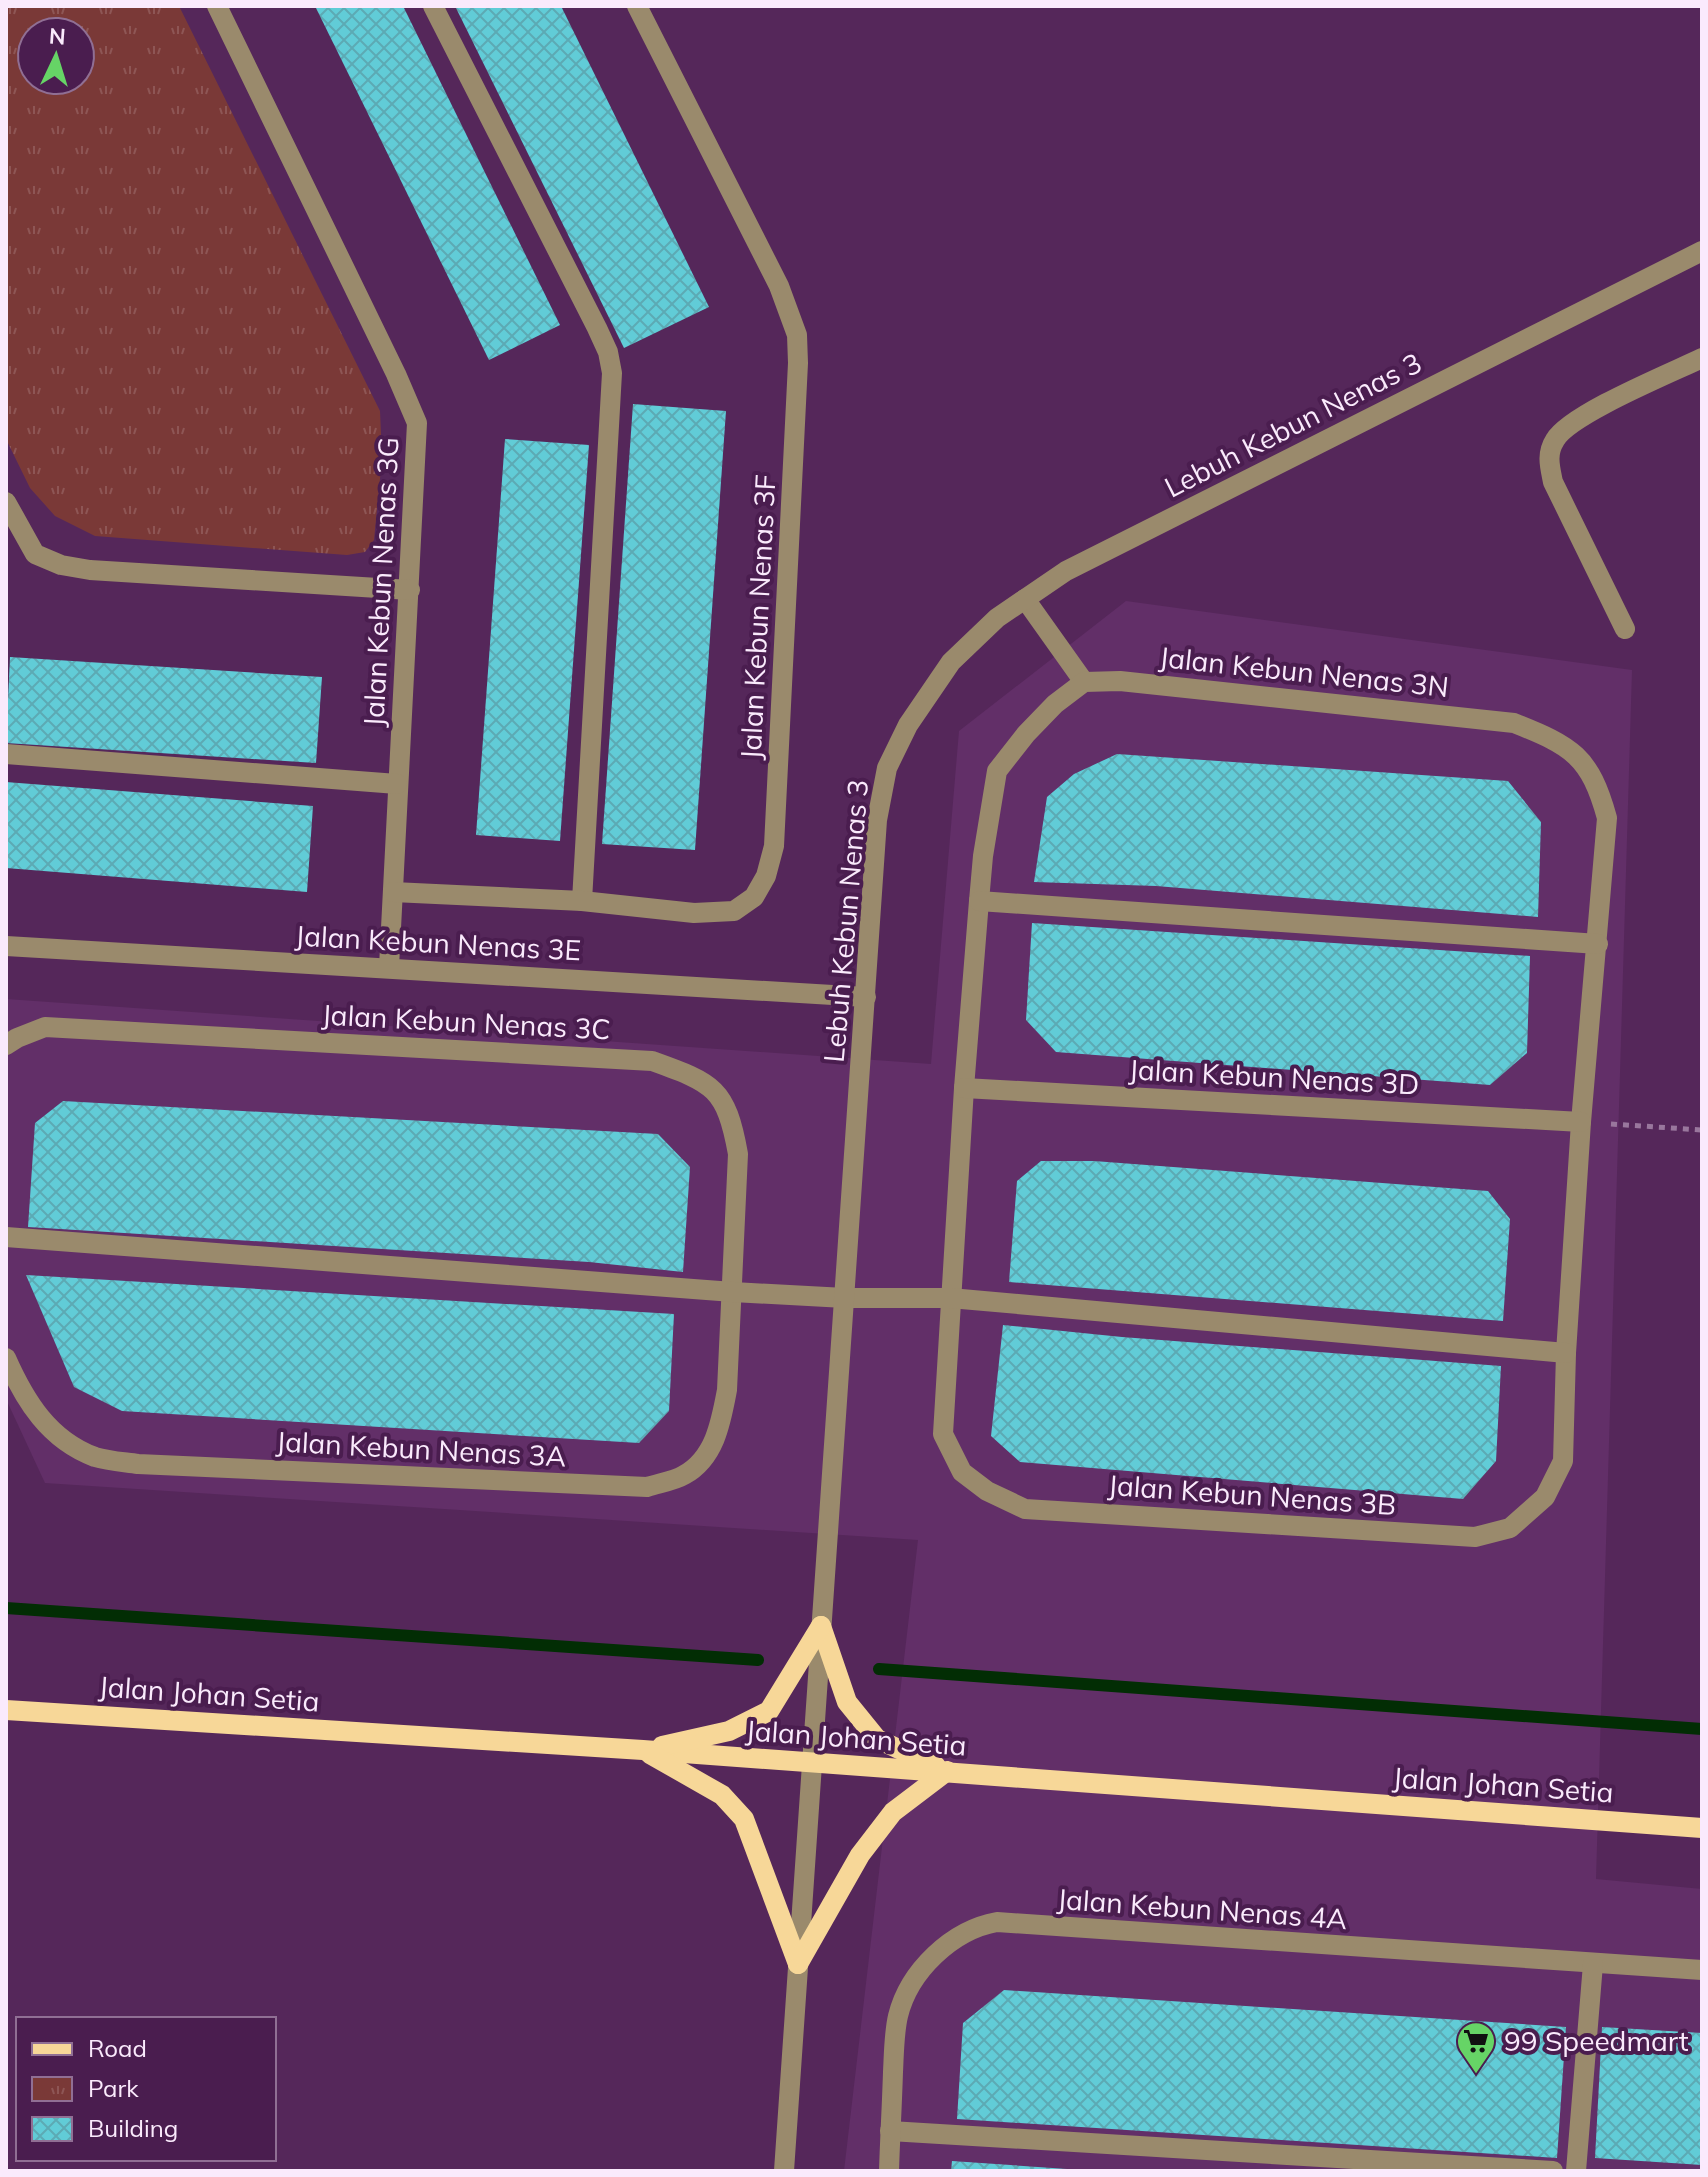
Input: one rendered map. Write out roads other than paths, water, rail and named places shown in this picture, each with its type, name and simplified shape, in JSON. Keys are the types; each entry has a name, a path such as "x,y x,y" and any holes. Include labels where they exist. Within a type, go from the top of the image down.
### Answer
{"main road":[{"path":"643,1750 729,1731 769,1711 821,1626"},
{"path":"798,1964 860,1855 893,1812 947,1771 877,1739 847,1702 821,1626"},
{"name":"Jalan Johan Setia","path":"6,1710 947,1771 1702,1828"},
{"path":"643,1750 722,1795 744,1819 798,1964"}],"street":[{"name":"Jalan Kebun Nenas 3G","path":"217,6 413,409 417,423 389,967"},
{"path":"433,6 597,328 608,352 612,373 582,901"},
{"name":"Jalan Kebun Nenas 3F","path":"393,892 582,901 694,913 734,911 754,897 766,876 774,846 796,411 797,335 779,286 637,6"},
{"name":"Lebuh Kebun Nenas 3","path":"784,2171 877,820 887,768 908,725 951,662 997,618 1066,571 1702,251"},
{"path":"1625,629 1553,482 1548,457 1556,438 1583,417 1702,358"},
{"path":"6,502 35,554 61,565 90,570 410,590"},
{"path":"964,1088 983,856 997,771 1055,704 1084,682 1025,599"},
{"name":"Jalan Kebun Nenas 3N","path":"1084,682 1160,684 1514,723 1549,737 1581,757 1598,785 1607,818 1581,1122"},
{"path":"6,754 397,784"},
{"path":"979,901 1598,944"},
{"name":"Jalan Kebun Nenas 3E","path":"6,946 866,997"},
{"name":"Jalan Kebun Nenas 3C","path":"6,1045 45,1027 652,1061 685,1073 715,1090 731,1117 738,1154 733,1292"},
{"name":"Jalan Kebun Nenas 3D","path":"964,1088 1581,1122"},
{"name":"Jalan Kebun Nenas 3B","path":"964,1088 943,1434 962,1472 987,1491 1025,1509 1475,1537 1510,1528 1545,1497 1563,1461 1566,1353 1581,1122"},
{"path":"6,1237 733,1292 845,1298 950,1298 1566,1353"},
{"name":"Jalan Kebun Nenas 3A","path":"6,1358 22,1395 45,1424 70,1446 98,1458 138,1464 647,1487 685,1475 708,1453 719,1429 727,1390 733,1292"},
{"name":"Jalan Kebun Nenas 4A","path":"889,2171 898,2015 909,1989 928,1963 953,1940 976,1926 997,1922 1702,1970"},
{"path":"1576,2171 1593,1964"},
{"path":"890,2131 1553,2171"}],"waterway":[{"path":"6,1608 758,1660"},
{"path":"879,1669 1702,1729"}],"place":[{"name":"99 Speedmart","path":"1476,2075"}]}
